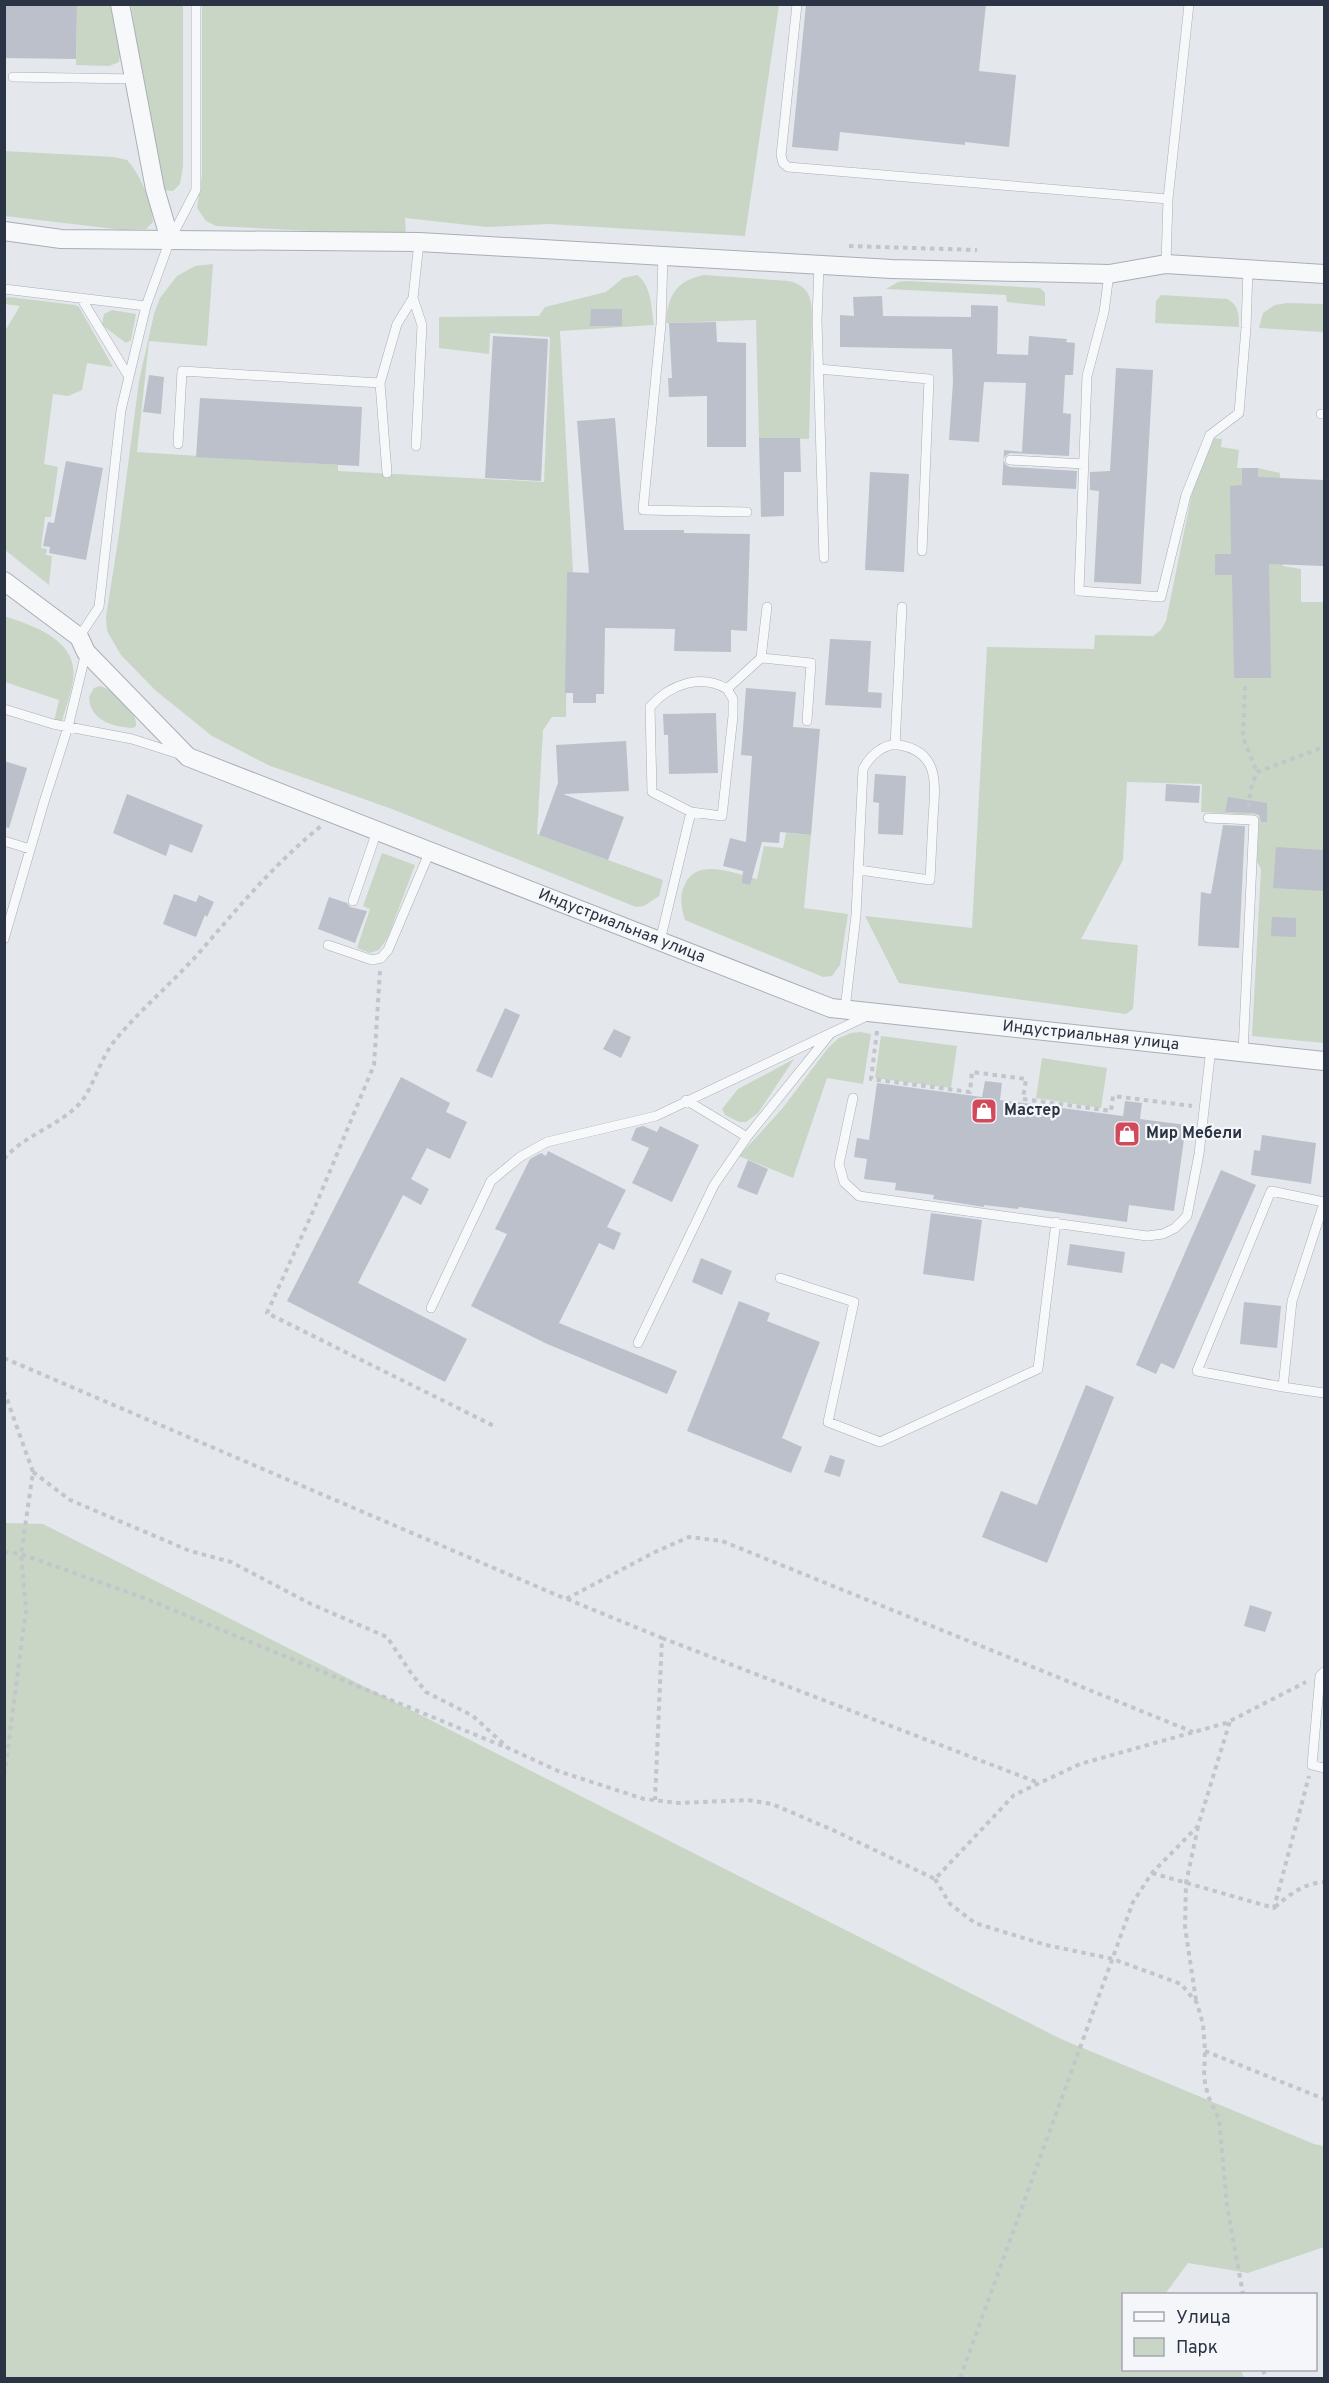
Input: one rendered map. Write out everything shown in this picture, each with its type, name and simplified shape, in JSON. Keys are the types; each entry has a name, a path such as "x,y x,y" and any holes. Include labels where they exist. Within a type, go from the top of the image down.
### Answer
{"street":[{"path":"120,4 155,189 170,240"},
{"path":"4,231 61,239 419,242 892,269 1109,274 1166,264 1324,274"},
{"name":"Индустриальная улица","path":"4,581 83,644 188,757 831,1008 1324,1060"}],"lane":[{"path":"4,939 68,727 83,644 99,607 121,410 146,306 170,240 195,190 196,4"},
{"path":"797,4 782,146 783,163 788,167 1168,199"},
{"path":"1166,264 1168,199 1189,4"},
{"path":"13,77 135,79"},
{"path":"416,446 422,325 413,298 419,242"},
{"path":"663,255 661,324 643,510 747,512"},
{"path":"819,265 824,558"},
{"path":"1109,274 1104,312 1087,376 1079,591 1161,597 1186,495 1210,435 1239,412 1248,269"},
{"path":"4,289 146,306"},
{"path":"81,298 129,377"},
{"path":"387,473 380,383 397,324 413,298"},
{"path":"819,369 929,380 922,550"},
{"path":"178,444 183,371 380,383"},
{"path":"1010,460 1084,464"},
{"path":"894,745 902,606"},
{"path":"727,689 761,658 767,608"},
{"path":"761,658 811,663 807,721"},
{"path":"711,682 727,689 733,699 733,716 722,816 691,812 652,792 650,707 665,692 683,683 711,682"},
{"path":"4,710 68,727 132,739 188,757"},
{"path":"845,1009 859,870 863,770 871,756 894,745 919,751 928,761 936,779 930,880 859,870"},
{"path":"660,941 691,812"},
{"path":"1208,818 1254,820 1243,1052"},
{"path":"353,901 377,831"},
{"path":"4,842 30,849"},
{"path":"328,945 372,960 381,958 388,950 430,851"},
{"path":"431,1308 491,1181 520,1157 547,1142 656,1116 686,1100 877,1013"},
{"path":"638,1343 714,1185 747,1137 832,1033"},
{"path":"853,1098 839,1164 844,1182 859,1196 1147,1236 1163,1234 1175,1228 1187,1216 1199,1154 1211,1048"},
{"path":"686,1100 747,1137"},
{"path":"1283,1387 1292,1301 1324,1203 1270,1191 1197,1371 1283,1387 1324,1394"},
{"path":"780,1278 854,1302 828,1422 880,1442 1038,1369 1056,1222"},
{"path":"1322,1674 1312,1765 1324,1768"}],"path":[{"path":"1245,686 1243,738 1257,772 1251,791 1247,820"},
{"path":"1257,772 1324,747"},
{"path":"5,1159 32,1136 73,1110 83,1100 100,1062 115,1040 288,854 335,815"},
{"path":"381,958 374,1065 315,1207 267,1313 494,1425"},
{"path":"877,1013 871,1079 970,1092 972,1072 1026,1079 1023,1099 1111,1111 1113,1096 1204,1107"},
{"path":"4,1358 566,1599 1040,1783"},
{"path":"4,1391 33,1472 21,1554 26,1610 4,1778"},
{"path":"33,1472 69,1500 190,1551 231,1562 311,1604 387,1637 426,1692 473,1716 508,1748"},
{"path":"566,1599 655,1552 689,1537 722,1541 1194,1732"},
{"path":"4,1552 21,1554 144,1598 508,1748 558,1771 644,1799 679,1803 748,1800 772,1804 935,1878 950,1904 975,1923 1046,1944 1113,1959 1181,1984 1197,2003"},
{"path":"655,1800 662,1638"},
{"path":"935,1878 1014,1795 1080,1764 1230,1720 1322,1674"},
{"path":"1230,1720 1198,1826 1186,1883 1185,1927 1197,2003 1203,2024 1206,2051 1204,2077 1208,2096 1219,2119 1227,2206 1243,2293"},
{"path":"1274,1908 1312,1765"},
{"path":"960,2379 1133,1902 1152,1873 1198,1826"},
{"path":"1152,1873 1274,1908"},
{"path":"1274,1908 1292,1893 1315,1883 1324,1882"},
{"path":"1206,2051 1324,2099"}],"green space":[{"path":"77,5 111,5 121,49 119,62 109,66 76,65"},
{"path":"131,5 183,5 183,166 180,184 173,191 162,190 156,183"},
{"path":"202,5 779,5 745,236 549,224 487,227 405,218 406,236 216,226 206,221 197,208 202,176"},
{"path":"4,151 114,157 127,160 144,189 153,222 146,229 123,230 5,216"},
{"path":"213,264 207,346 149,341 137,452 338,465 338,471 544,482 550,337 490,333 489,354 439,348 439,317 539,316 545,307 606,292 623,278 637,275 646,285 654,325 560,331 573,572 567,573 566,717 552,717 543,730 537,834 663,880 659,896 644,906 636,907 392,809 268,765 212,736 155,690 121,655 107,631 106,617 139,381 154,314 160,298 177,276 195,266","holes":["591,309 622,309 622,326 591,326"]},
{"path":"704,275 788,281 806,290 812,313 809,439 759,438 756,320 666,323 669,305 675,291 686,281"},
{"path":"898,282 1040,288 1045,293 1045,306 1007,302 1006,295 886,289"},
{"path":"1161,295 1227,299 1236,307 1239,327 1155,323 1156,301"},
{"path":"5,298 79,307 113,367 87,363 82,390 68,396 53,394 44,464 58,467 51,517 45,517 41,548 47,549 46,555 52,556 49,585 5,550 5,331 20,306 5,304"},
{"path":"1324,304 1324,332 1259,328 1263,313 1275,305"},
{"path":"112,310 136,314 131,340 126,343 102,325 104,314"},
{"path":"1211,438 1222,439 1221,447 1239,450 1237,468 1258,468 1280,473 1283,566 1301,569 1301,602 1324,602 1324,1043 1252,1036 1261,869 1257,862 1259,815 1201,812 1202,784 1127,782 1123,860 1081,939 1138,945 1133,1009 1126,1014 899,983 865,916 972,928 987,647 1094,649 1095,635 1153,636 1161,630 1166,621 1193,488"},
{"path":"4,616 41,630 62,645 69,655 73,666 73,680 62,721 54,721 59,700 5,682"},
{"path":"100,686 124,702 136,720 136,726 133,728 117,726 98,717 90,705 89,697 94,688"},
{"path":"786,833 811,835 804,908 848,914 840,965 832,976 823,977 685,920 681,897 683,888 691,876 707,869 728,871 757,879 764,846 783,848"},
{"path":"382,853 415,865 388,937 379,950 370,953 357,948 370,909 363,906"},
{"path":"860,1032 871,1034 863,1084 827,1078 793,1178 739,1156 782,1109 828,1048 839,1038"},
{"path":"881,1036 957,1046 951,1088 875,1078"},
{"path":"1042,1058 1107,1068 1101,1108 1036,1098"},
{"path":"794,1059 758,1113 746,1122 739,1122 725,1115 722,1109 738,1089"},
{"path":"5,1523 43,1524 1061,2039 1314,2144 1324,2146 1324,2247 1248,2273 1188,2263 1166,2293 1122,2293 1122,2371 1241,2371 1244,2378 5,2378"}],"building":[{"path":"5,4 77,4 76,59 4,58"},
{"path":"806,4 986,4 979,71 1016,75 1009,147 965,142 965,145 840,132 838,151 792,147"},
{"path":"882,296 883,316 971,317 971,305 998,306 997,354 1028,355 1029,336 1067,339 1066,342 1075,343 1073,375 1065,375 1063,413 1071,414 1069,456 1010,453 1003,459 1004,450 1022,452 1026,383 984,382 979,442 949,440 953,382 952,349 840,347 840,315 854,316 853,297"},
{"path":"591,309 622,309 622,326 590,326"},
{"path":"716,322 717,342 746,343 746,447 707,447 707,396 669,397 668,378 672,378 669,323"},
{"path":"493,336 548,339 541,481 485,478"},
{"path":"1116,368 1153,370 1141,584 1094,582 1099,491 1090,490 1090,472 1110,471"},
{"path":"149,375 164,377 161,414 143,412"},
{"path":"200,398 362,407 359,466 196,457"},
{"path":"615,418 624,530 684,530 684,533 750,534 747,631 731,630 731,652 674,651 675,629 605,628 604,694 596,694 596,703 573,703 573,693 565,693 567,572 589,573 577,421"},
{"path":"759,438 800,438 801,472 784,472 784,516 761,517"},
{"path":"66,461 103,468 86,560 49,553 50,547 43,546 48,522 54,523"},
{"path":"1003,461 1010,467 1077,471 1076,489 1002,485"},
{"path":"1242,468 1258,468 1258,477 1324,480 1324,566 1269,564 1271,678 1234,678 1232,575 1215,575 1215,554 1231,554 1230,486 1242,485"},
{"path":"870,472 909,474 904,572 865,570"},
{"path":"830,639 871,641 868,692 882,693 881,708 825,705"},
{"path":"746,688 796,692 793,727 820,729 811,835 780,832 779,843 762,842 750,885 742,883 743,871 723,866 730,838 746,842 752,756 741,755"},
{"path":"716,713 718,773 669,774 668,735 664,735 663,714"},
{"path":"626,741 629,791 563,794 624,817 608,860 539,835 558,783 556,745"},
{"path":"4,761 27,768 9,828 4,827"},
{"path":"875,774 906,776 903,835 878,834 879,803 873,802"},
{"path":"1166,784 1200,786 1199,803 1165,801"},
{"path":"127,794 203,825 192,853 170,844 166,856 113,833"},
{"path":"1228,797 1267,803 1267,822 1261,822 1260,816 1255,813 1225,812"},
{"path":"1223,825 1245,826 1239,948 1198,946 1201,892 1211,894"},
{"path":"1276,847 1324,850 1324,891 1273,888"},
{"path":"174,894 196,902 199,895 214,902 207,917 205,915 196,937 163,924"},
{"path":"329,897 347,903 350,907 367,911 355,943 318,929"},
{"path":"1272,917 1296,918 1296,937 1271,936"},
{"path":"505,1008 520,1015 492,1078 476,1071"},
{"path":"614,1029 631,1037 621,1058 603,1049"},
{"path":"401,1077 450,1103 446,1112 467,1122 450,1159 427,1148 411,1179 429,1189 421,1205 403,1195 358,1283 467,1339 445,1382 287,1301"},
{"path":"985,1081 1002,1083 1000,1100 1123,1116 1125,1101 1142,1103 1140,1119 1186,1125 1174,1211 1129,1205 1127,1222 1019,1207 1018,1209 984,1205 984,1207 933,1199 934,1195 895,1190 896,1183 864,1179 867,1159 854,1157 857,1138 869,1140 877,1083 982,1097"},
{"path":"643,1126 657,1132 660,1126 699,1145 672,1202 632,1183 649,1148 631,1140 636,1128"},
{"path":"1262,1135 1316,1143 1311,1184 1251,1175 1254,1150 1260,1151"},
{"path":"548,1151 626,1190 607,1227 621,1233 614,1250 599,1243 559,1323 677,1371 667,1394 545,1343 471,1306 507,1234 495,1229 530,1159 541,1153 546,1156"},
{"path":"748,1160 768,1169 757,1195 737,1187"},
{"path":"1221,1170 1256,1185 1174,1369 1161,1363 1156,1374 1136,1365"},
{"path":"931,1213 982,1220 974,1281 923,1274"},
{"path":"1070,1244 1125,1252 1122,1273 1067,1265"},
{"path":"701,1258 732,1271 722,1295 692,1282"},
{"path":"739,1301 770,1313 767,1321 820,1342 782,1438 802,1447 791,1473 687,1431"},
{"path":"1244,1302 1281,1306 1277,1348 1240,1344"},
{"path":"1086,1385 1114,1397 1047,1563 982,1537 1001,1491 1037,1505"},
{"path":"830,1455 845,1460 840,1477 824,1472"},
{"path":"1250,1605 1272,1612 1265,1632 1244,1626"}],"place":[{"name":"Мастер","path":"984,1111"},
{"name":"Мир Мебели","path":"1127,1134"}]}
